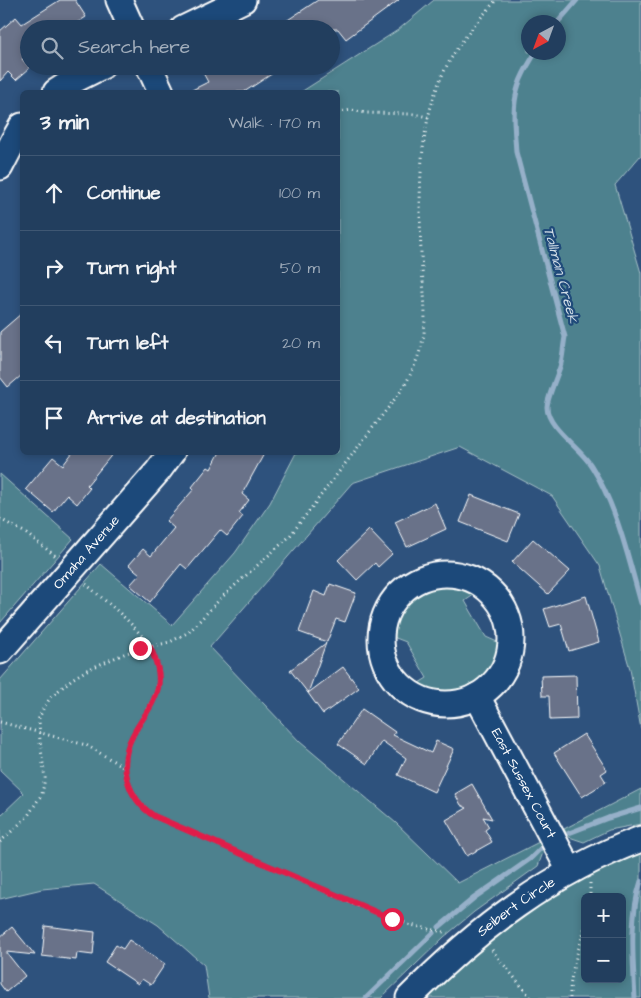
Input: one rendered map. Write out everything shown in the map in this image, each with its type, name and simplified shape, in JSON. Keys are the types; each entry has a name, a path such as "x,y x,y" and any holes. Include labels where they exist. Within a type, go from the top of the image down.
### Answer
{"street":[{"path":"119,0 128,20"},
{"path":"201,20 242,0"},
{"path":"59,90 85,75"},
{"path":"153,75 160,90"},
{"path":"0,167 20,130"},
{"name":"Omaha Avenue","path":"0,651 158,471 170,455"},
{"path":"445,574 466,578 485,588 496,599 505,613 510,634 509,655 500,675 486,690 476,696 467,700 446,704 425,700 402,687 387,665 381,645 381,634 391,604 414,583 424,578 445,574"},
{"name":"East Sussex Court","path":"476,696 570,871"},
{"name":"Seibert Circle","path":"409,998 482,931 528,897 570,871 601,855 641,839"}],"path":[{"path":"0,842 27,816 42,794 45,778 39,718 51,697 72,679 126,652 170,642 189,632 221,598 289,537 404,387 416,364 424,333 421,220 422,163 428,117 441,76 451,58 496,0"},
{"path":"340,112 352,110 366,113 406,114 428,117"},
{"path":"0,519 31,536 59,559"},
{"path":"83,582 136,631 150,647 158,667 158,688 150,708 129,744 124,768 127,782 141,806 154,816 374,912 411,925 451,934"},
{"path":"0,722 86,745 107,759 122,766"},
{"path":"570,998 574,963 581,938"},
{"path":"491,949 531,998"}],"green space":[{"path":"434,0 641,0 641,155 615,185 641,273 641,729 630,669 600,566 552,496 460,447 352,483 210,647 300,742 396,823 458,883 539,842 544,850 538,866 474,912 444,937 381,998 209,998 204,965 158,925 94,884 42,889 0,899 0,816 24,793 0,770 0,680 101,564 172,625 235,553 270,503 295,455 340,455 340,90 304,90 328,75 340,75 340,67 398,30"},
{"path":"0,474 73,539 0,623"},
{"path":"448,581 469,585 478,592 465,601 486,637 504,645 501,661 494,674 485,684 473,691 445,696 430,694 416,689 414,686 427,678 406,642 388,635 390,623 395,613 408,596 426,586"},
{"path":"641,789 641,824 609,830 584,842 569,837 564,829"},
{"path":"641,852 641,998 425,998 483,945 525,913 569,885 604,866"}],"building":[{"path":"60,0 75,0 86,17 81,20 28,20"},
{"path":"318,0 399,0 346,39 340,32 340,20 288,20"},
{"path":"16,17 20,22 20,75 22,75 16,80 8,72 0,81 0,31"},
{"path":"204,75 270,75 247,90 192,90 208,82"},
{"path":"20,315 20,377 8,387 0,377 0,332"},
{"path":"71,455 112,455 87,485 90,488 77,504 67,495 53,512 26,489 53,457 63,465"},
{"path":"218,455 263,455 242,494 249,500 239,513 243,516 227,536 220,530 187,569 181,564 150,602 130,585 140,574 129,565 143,549 151,556 174,528 166,521 194,489 192,487 208,467 211,469"},
{"path":"471,495 519,514 508,541 460,522"},
{"path":"435,503 446,529 407,547 395,522"},
{"path":"369,530 392,554 378,567 375,563 357,580 338,560"},
{"path":"533,539 570,571 548,594 512,562"},
{"path":"330,584 356,593 345,622 336,619 327,642 299,632 314,591 326,596"},
{"path":"586,596 599,642 569,651 561,624 550,627 544,609"},
{"path":"326,643 308,693 290,670"},
{"path":"343,667 359,688 323,714 308,693"},
{"path":"576,675 577,719 550,720 549,696 542,696 541,676"},
{"path":"362,709 395,732 393,735 431,753 436,741 454,749 434,792 398,775 406,758 382,741 367,764 338,744"},
{"path":"584,734 607,770 601,774 606,782 582,797 554,753"},
{"path":"472,784 492,819 483,817 489,827 485,830 492,842 467,856 446,820 467,808 461,805 455,794"},
{"path":"45,926 95,932 93,955 77,953 76,960 42,956"},
{"path":"12,927 35,955 6,952 25,976 6,992 0,984 0,937"},
{"path":"129,940 165,964 151,985 142,979 138,984 105,962 116,945 123,949"}],"waterway":[{"name":"Tallman Creek","path":"564,15 577,0"},
{"name":"Tallman Creek","path":"531,60 517,90 514,110 516,152 565,337 561,364 547,407 553,423 587,460 601,482 621,533 641,603"},
{"path":"569,833 641,808"},
{"path":"439,927 474,898 530,859 540,849"},
{"name":"Tallman Creek","path":"635,998 633,924 641,881"},
{"path":"366,998 433,933"}],"route":[{"path":"140,648 150,647 158,667 159,681 150,708 132,735 125,760 124,768 127,782 141,806 154,816 392,919"}]}
